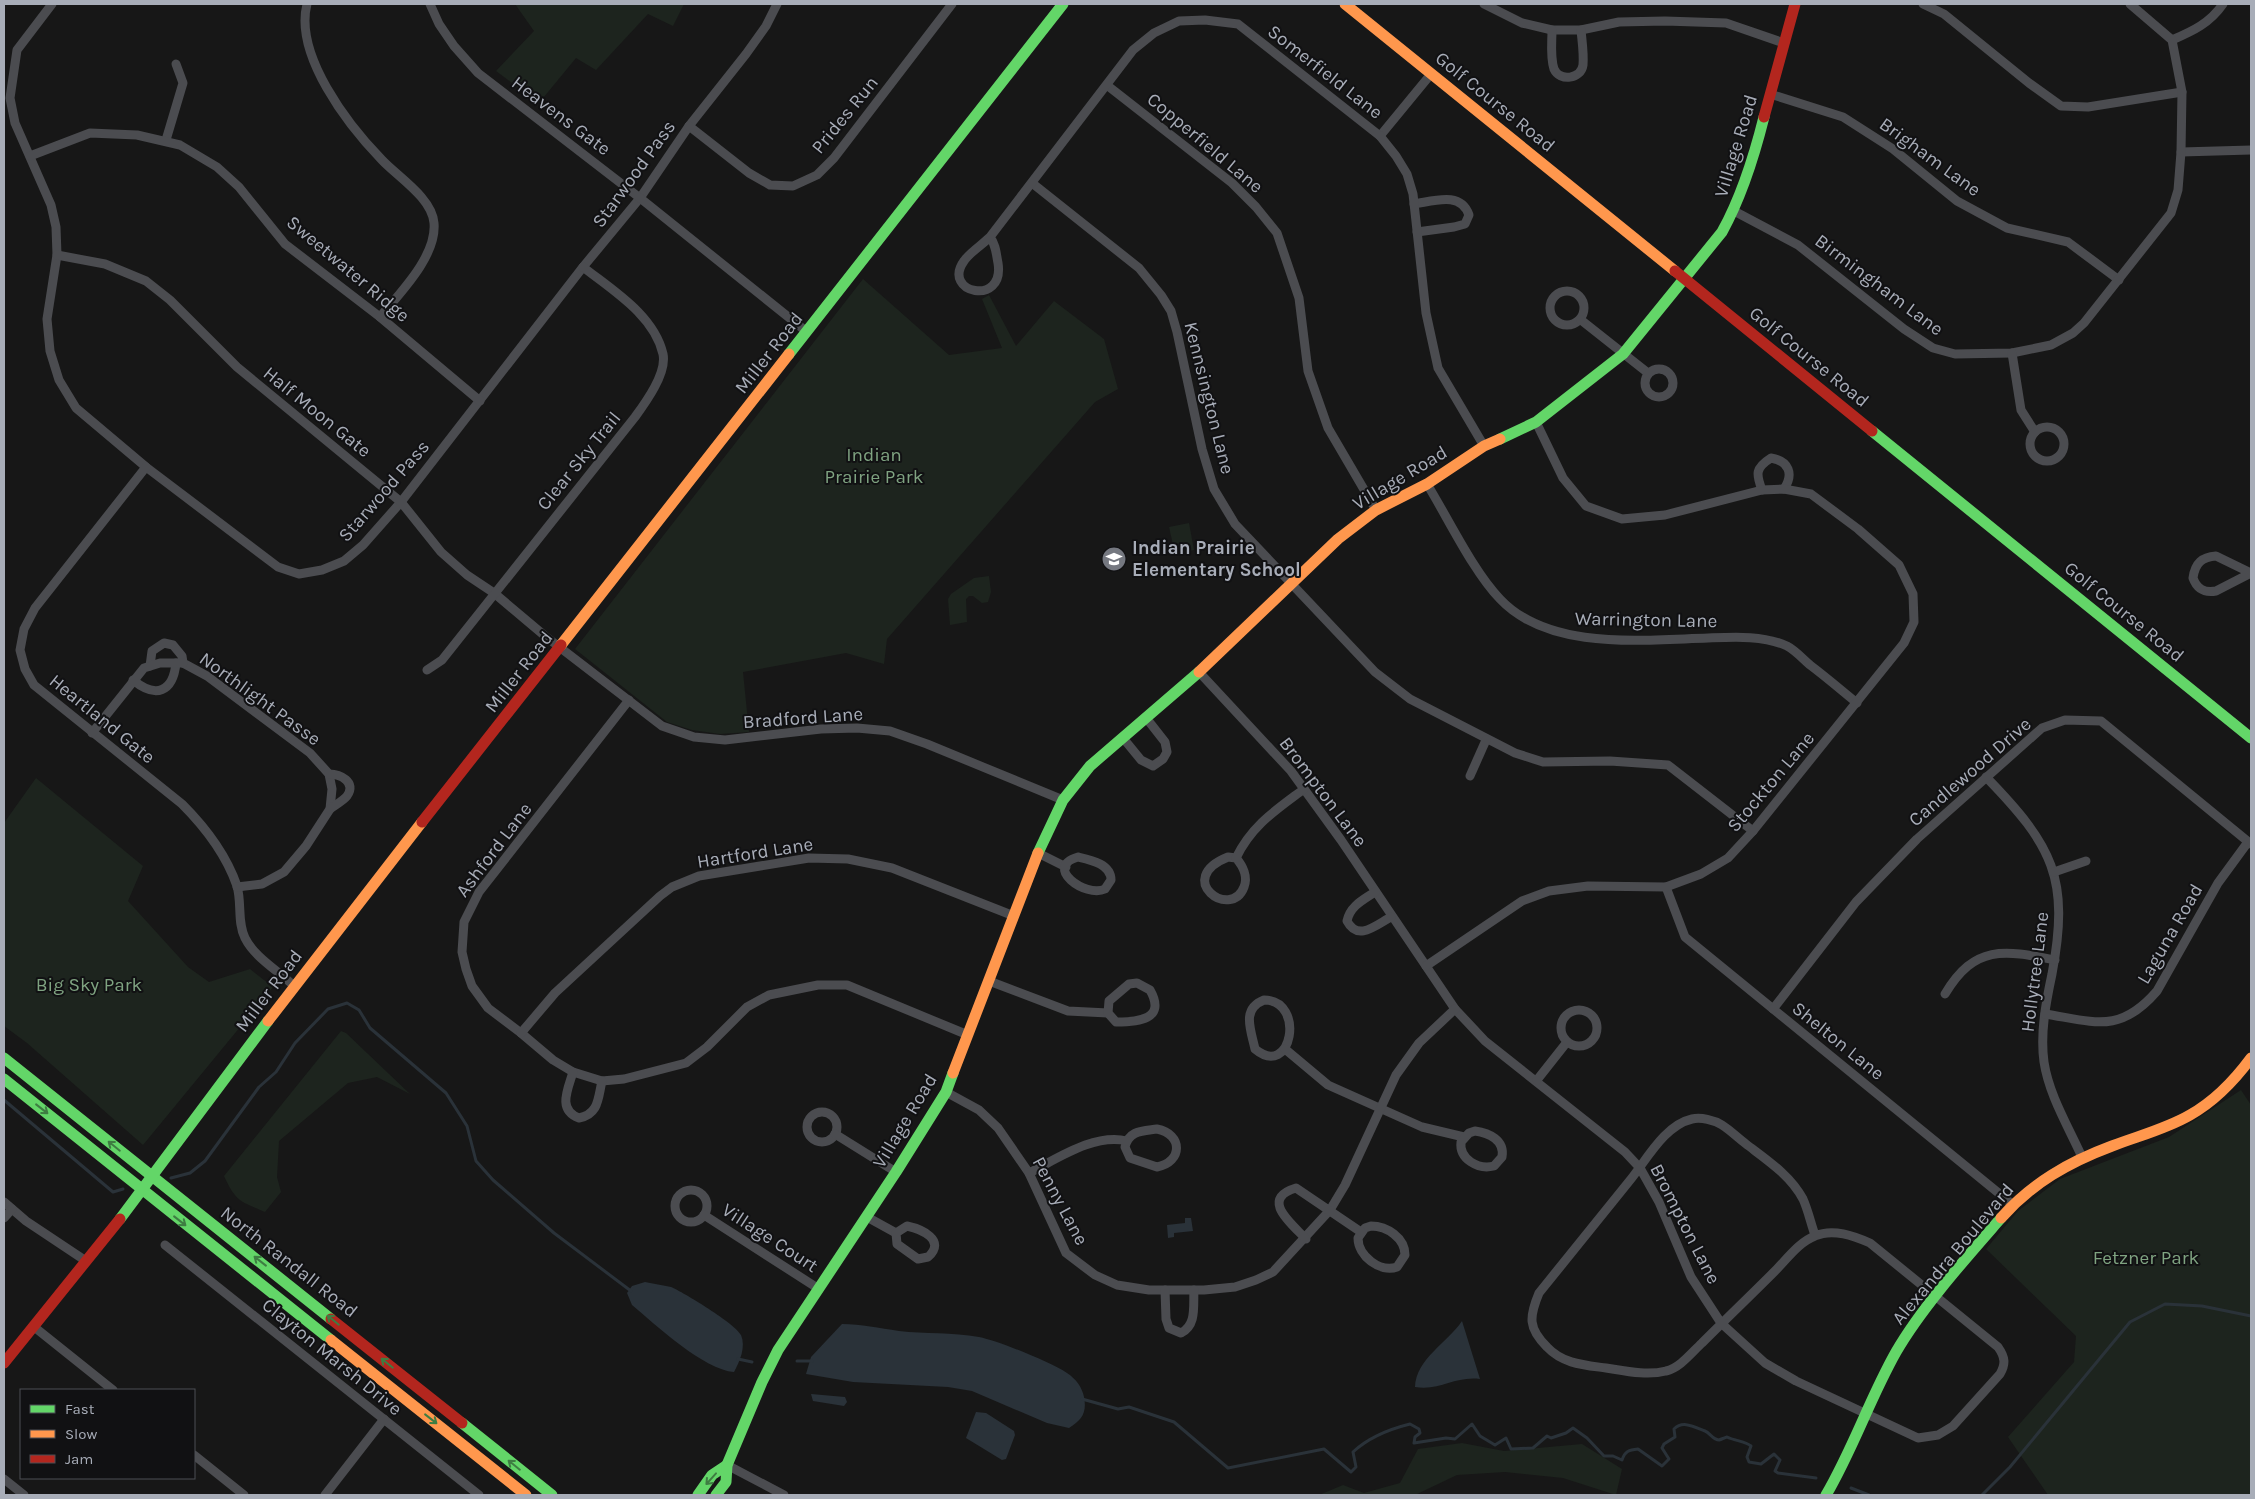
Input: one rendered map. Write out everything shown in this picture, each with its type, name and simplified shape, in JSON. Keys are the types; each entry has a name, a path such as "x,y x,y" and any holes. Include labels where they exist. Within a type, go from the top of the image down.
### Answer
{"street":[{"name":"Starwood Pass","path":"52,4 17,50 10,98 15,123 51,205 56,227 57,255 48,319 50,352 59,380 76,408 146,467 278,567 299,574 322,570 344,560 363,545 401,502 583,267 640,198 689,126 766,26 777,4"},
{"path":"307,4 305,12 308,44 320,75 346,118 382,160 414,190 429,209 434,224 429,253 416,273 380,317"},
{"name":"Heavens Gate","path":"430,4 439,24 454,46 478,73 640,198 807,332"},
{"name":"Prides Run","path":"689,126 749,173 770,185 793,186 817,175 834,158 952,4"},
{"name":"Miller Road","path":"4,1363 142,1191 294,986 561,648 1063,4"},
{"name":"Golf Course Road","path":"1346,4 2251,738"},
{"path":"1484,4 1522,23 1552,30 1582,30 1619,22 1665,20 1726,23 1784,43"},
{"name":"Village Road","path":"716,1495 726,1482 727,1465 762,1382 778,1350 867,1217 946,1092 1038,853 1063,800 1090,766 1200,672 1338,539 1376,510 1427,484 1484,446 1536,422 1624,354 1722,232 1734,211 1753,159 1795,4"},
{"path":"1923,4 1944,14 2029,83 2061,106 2088,106 2182,92"},
{"path":"2130,4 2172,40 2198,29 2215,16 2223,4"},
{"name":"Somerfield Lane","path":"990,237 995,244 999,269 994,282 983,292 969,290 962,283 959,274 963,262 990,237 1108,86 1133,50 1154,33 1179,21 1205,20 1238,24 1380,136 1407,174 1418,232 1426,313 1438,368 1484,446"},
{"path":"1552,30 1552,61 1555,71 1563,77 1572,77 1580,72 1583,66 1582,30"},
{"name":"Birmingham Lane","path":"1734,211 1798,245 1904,329 1932,348 1955,354 2012,353 2051,345 2073,333 2119,280 2171,213 2178,190 2182,152 2182,92 2172,40"},
{"path":"166,140 183,83 176,64"},
{"path":"1380,136 1431,74"},
{"name":"Copperfield Lane","path":"1108,86 1232,183 1256,207 1277,233 1300,298 1308,371 1328,428 1376,510"},
{"name":"Brigham Lane","path":"1770,94 1843,117 1893,149 1957,201 2007,228 2068,242 2119,280"},
{"name":"Sweetwater Ridge","path":"30,156 90,133 137,135 166,140 180,145 217,167 240,187 285,244 380,317 480,401"},
{"path":"2182,152 2251,150"},
{"name":"Kennsington Lane","path":"1032,183 1139,268 1161,294 1171,311 1177,332 1202,449 1214,489 1235,524 1291,585 1376,672 1410,699 1486,740 1515,753 1543,762 1610,761 1668,765 1753,831"},
{"path":"1414,204 1455,199 1462,202 1469,215 1465,224 1460,226 1418,232"},
{"name":"Half Moon Gate","path":"57,255 105,264 146,281 170,300 237,367 401,502 441,552 467,575 494,593 561,648"},
{"name":"Clear Sky Trail","path":"427,670 442,660 635,417 652,392 660,372 663,355 650,326 632,306 583,267"},
{"path":"1581,320 1648,373"},
{"path":"2012,353 2021,410 2035,432"},
{"name":"Stockton Lane","path":"1426,966 1522,901 1548,891 1588,886 1666,887 1701,874 1728,858 1753,831 1857,703 1904,643 1914,622 1913,594 1899,564 1858,529 1811,494 1784,488 1762,490 1665,515 1622,519 1586,506 1563,478 1536,422"},
{"path":"1762,490 1757,474 1760,467 1771,458 1780,459 1786,464 1790,472 1789,481 1784,488"},
{"name":"Heartland Gate","path":"146,467 35,608 24,629 20,650 25,668 34,685 182,804 200,822 224,859 237,887 240,920 245,940 256,953 294,986"},
{"name":"Warrington Lane","path":"1427,484 1485,580 1500,599 1524,619 1574,637 1665,640 1730,637 1759,638 1787,646 1857,703"},
{"path":"2211,556 2216,556 2251,573 2216,591 2209,592 2202,591 2193,578 2198,563 2204,558 2211,556"},
{"name":"Northlight Passe","path":"150,666 152,651 164,643 173,644 178,649 180,663"},
{"name":"Bradford Lane","path":"561,648 662,726 694,737 725,740 821,729 858,728 890,731 927,744 1063,800"},
{"name":"Northlight Passe","path":"92,732 144,668 160,663 180,663 207,676 310,753 329,774 343,777 347,780 349,788 346,798 330,809"},
{"path":"133,680 143,688 153,692 162,690 175,677 180,663"},
{"name":"Brompton Lane","path":"1200,672 1291,771 1455,1009 1485,1041 1537,1080 1625,1152 1640,1168 1659,1202 1691,1277 1722,1324 1765,1363 1866,1415 1918,1438 1938,1435 1953,1426 2000,1374 2004,1367 2004,1356 1998,1347 1870,1243 1851,1235 1830,1233 1815,1235"},
{"name":"Ashford Lane","path":"629,700 479,892 464,922 462,952 466,969 472,986 488,1008 553,1060 573,1072 602,1081 624,1079 686,1063 707,1047 747,1007 769,995 818,985 847,985 968,1035"},
{"path":"1124,738 1141,760 1153,766 1158,764 1167,752 1165,742 1147,719"},
{"name":"Candlewood Drive","path":"1773,1009 1856,902 1917,839 2042,728 2065,720 2101,721 2250,843"},
{"path":"1470,776 1486,740"},
{"path":"237,887 262,884 284,872 306,846 330,809 332,789 329,774"},
{"name":"Hollytree Lane","path":"1986,777 2034,830 2054,872 2060,912 2055,960 2045,1014 2043,1049 2047,1076 2059,1108 2082,1156"},
{"path":"1236,858 1244,842 1262,820 1304,789"},
{"name":"Laguna Road","path":"2045,1014 2092,1022 2118,1021 2132,1015 2146,1004 2157,991 2218,883 2250,843"},
{"path":"1038,853 1066,867"},
{"path":"1228,857 1236,858 1242,865 1244,874 1243,889 1231,900 1216,898 1206,886 1207,871 1212,864 1228,857"},
{"name":"Hartford Lane","path":"521,1033 555,993 660,896 672,887 699,876 809,858 848,859 892,868 1014,916"},
{"path":"1083,858 1105,866 1109,870 1111,880 1105,889 1095,891 1069,881 1066,877 1066,867 1072,859 1083,858"},
{"path":"2054,872 2086,861"},
{"name":"Shelton Lane","path":"1666,887 1685,936 2012,1204"},
{"path":"1375,892 1356,905 1349,913 1347,921 1350,927 1358,932 1366,931 1391,917"},
{"path":"1946,994 1960,973 1981,956 2015,952 2055,960"},
{"path":"990,981 1068,1011 1108,1013 1116,1022 1142,1021 1153,1011 1154,996 1144,985 1129,984 1109,1000 1108,1013"},
{"path":"1270,1000 1286,1010 1289,1036 1285,1049 1280,1054 1268,1056 1256,1049 1248,1020 1253,1007 1258,1002 1270,1000"},
{"name":"Penny Lane","path":"946,1092 979,1110 998,1128 1029,1173 1066,1253 1095,1275 1117,1285 1166,1290 1235,1287 1273,1272 1306,1239 1330,1210 1345,1185 1396,1075 1419,1043 1455,1009"},
{"path":"1576,1010 1590,1014 1597,1025 1593,1039 1581,1046 1574,1046 1567,1042 1561,1031 1564,1017 1576,1010"},
{"path":"1537,1080 1567,1042"},
{"path":"1285,1049 1328,1085 1422,1127 1464,1136 1475,1131 1498,1140 1503,1150 1499,1162 1488,1167 1465,1159 1460,1148 1464,1136"},
{"name":"North Randall Road","path":"4,1058 552,1495"},
{"name":"Alexandra Boulevard","path":"1826,1495 1888,1367 1913,1325 2012,1204 2056,1170 2082,1156 2168,1126 2187,1116 2222,1091 2251,1058"},
{"path":"573,1072 564,1103 568,1111 579,1118 588,1116 594,1111 602,1081"},
{"name":"North Randall Road","path":"4,1079 142,1191 526,1495"},
{"path":"1693,1119 1708,1120 1721,1124 1786,1175 1803,1200 1815,1235 1794,1251 1684,1360 1668,1371 1644,1373 1569,1363 1554,1355 1537,1338 1531,1323 1533,1308 1539,1293 1640,1168 1672,1128 1693,1119"},
{"path":"1157,1129 1165,1130 1175,1141 1175,1155 1165,1166 1157,1168 1135,1161 1127,1153 1127,1141 1135,1132 1157,1129"},
{"path":"835,1134 896,1172"},
{"path":"1029,1173 1093,1142 1116,1138 1127,1141"},
{"path":"1306,1239 1280,1211 1278,1204 1281,1197 1288,1191 1296,1188 1361,1232"},
{"path":"4,1202 33,1226 86,1261"},
{"path":"4,1218 12,1209"},
{"name":"Village Court","path":"704,1215 819,1289"},
{"path":"867,1217 896,1233"},
{"path":"906,1226 921,1229 934,1240 932,1254 925,1259 918,1260 900,1248 897,1244 896,1233 906,1226"},
{"path":"1377,1226 1398,1236 1405,1248 1402,1262 1391,1269 1378,1266 1361,1250 1358,1238 1361,1232 1365,1228 1377,1226"},
{"name":"Clayton Marsh Drive","path":"164,1245 479,1495"},
{"path":"1166,1290 1166,1319 1169,1328 1181,1333 1188,1330 1192,1321 1194,1290"},
{"path":"33,1326 112,1389"},
{"path":"324,1495 384,1419"},
{"path":"195,1456 244,1495"},
{"path":"727,1465 784,1495"},
{"name":"Village Road","path":"698,1495 712,1475 727,1465"},
{"path":"4,1479 24,1495"}],"green space":[{"path":"515,4 684,4 673,26 648,14 596,70 576,58 539,103 496,71 534,31"},
{"name":"Indian Prairie Park","path":"863,279 949,355 1002,348 982,299 989,295 1016,346 1054,301 1104,339 1118,389 1095,402 887,639 884,664 846,653 743,672 749,732 720,734 692,730 667,722 575,649"},
{"path":"1189,523 1194,550 1175,554 1169,527"},
{"path":"989,576 991,592 988,602 982,603 973,596 969,596 966,599 967,622 950,625 948,599 951,594 974,578"},
{"name":"Big Sky Park","path":"36,778 143,866 128,901 188,967 209,982 250,969 273,987 143,1145 27,1043 4,1026 4,823"},
{"path":"341,1031 346,1033 410,1094 377,1077 348,1083 279,1141 277,1177 281,1192 265,1212 244,1203 232,1191 224,1176"},
{"name":"Fetzner Park","path":"2241,1090 2251,1105 2251,1495 2048,1495 2008,1437 2074,1362 2076,1336 1986,1249 2018,1211 2060,1179 2169,1137"},
{"path":"1462,1443 1504,1451 1582,1444 1622,1469 1616,1495 1563,1478 1505,1472 1457,1475 1415,1495 1319,1495 1343,1485 1364,1493 1400,1483 1418,1449"}],"shaded area":[{"path":"1185,1218 1191,1218 1193,1231 1174,1233 1174,1237 1168,1238 1167,1225 1185,1223"},
{"path":"645,1282 677,1290 709,1309 737,1330 741,1335 743,1349 734,1372 709,1364 695,1355 632,1305 627,1293 632,1286"},
{"path":"1462,1321 1480,1379 1463,1380 1424,1388 1415,1387 1417,1377 1427,1359"},
{"path":"842,1324 909,1332 969,1335 999,1343 1037,1358 1070,1375 1082,1390 1085,1403 1084,1412 1080,1419 1069,1428 1047,1423 972,1391 948,1387 853,1382 806,1374 811,1357"},
{"path":"811,1394 845,1397 847,1402 844,1406 813,1401"},
{"path":"976,1412 986,1413 1014,1431 1015,1435 1006,1459 1002,1460 966,1438"}],"waterway":[{"path":"171,1178 190,1173 205,1161 259,1087 276,1072 295,1043 328,1009 347,1003 359,1010 370,1028 446,1093 467,1126 476,1161 493,1180 554,1233 631,1291"},
{"path":"4,1100 113,1192 123,1189"},
{"path":"1982,1495 2010,1467 2130,1322 2165,1304 2202,1306 2251,1316"},
{"path":"738,1359 752,1362"},
{"path":"797,1361 812,1361"},
{"path":"1082,1399 1118,1409 1129,1407 1174,1422 1228,1468 1324,1449 1351,1472 1356,1467 1353,1452 1359,1447 1380,1434 1410,1424 1419,1429 1420,1433 1415,1437 1414,1443 1446,1438 1455,1439 1472,1424 1480,1436 1495,1445 1506,1438 1511,1449 1533,1448 1547,1436 1551,1438 1566,1433 1573,1428 1587,1438 1604,1456 1613,1456 1622,1460 1628,1452 1638,1449 1662,1466 1669,1459 1662,1448 1664,1444 1675,1437 1674,1429 1677,1426 1685,1425 1705,1431 1717,1440 1727,1437 1749,1444 1751,1446 1747,1457 1749,1462 1761,1464 1774,1454 1780,1460 1775,1471 1778,1473 1816,1478"},
{"path":"1851,1488 1869,1495"}],"traffic: fast":[{"path":"789,354 1063,4"},
{"path":"1500,439 1536,422 1623,354 1722,232 1747,176 1764,117"},
{"path":"1872,431 2251,738"},
{"path":"1038,853 1063,800 1090,766 1199,672"},
{"path":"120,1219 268,1021"},
{"path":"4,1058 331,1319"},
{"path":"716,1495 726,1482 727,1465 762,1382 778,1350 896,1172 946,1092 953,1073"},
{"path":"4,1079 331,1340"},
{"path":"1826,1495 1845,1460 1896,1352 1945,1283 2001,1218"},
{"path":"462,1423 552,1495"},
{"path":"698,1495 712,1475 727,1465"}],"traffic: slow":[{"path":"1345,4 1675,271"},
{"path":"561,645 789,354"},
{"path":"1199,672 1338,539 1376,510 1427,484 1484,446 1500,439"},
{"path":"268,1021 422,822"},
{"path":"953,1073 1038,853"},
{"path":"2001,1218 2025,1194 2066,1167 2096,1152 2181,1120 2199,1109 2224,1090 2251,1058"},
{"path":"331,1340 526,1495"}],"traffic: jam":[{"path":"1764,117 1795,4"},
{"path":"1675,271 1872,431"},
{"path":"422,822 561,645"},
{"path":"4,1363 120,1219"},
{"path":"331,1319 462,1423"}],"place":[{"name":"Indian Prairie Elementary School","path":"1114,559"}]}
